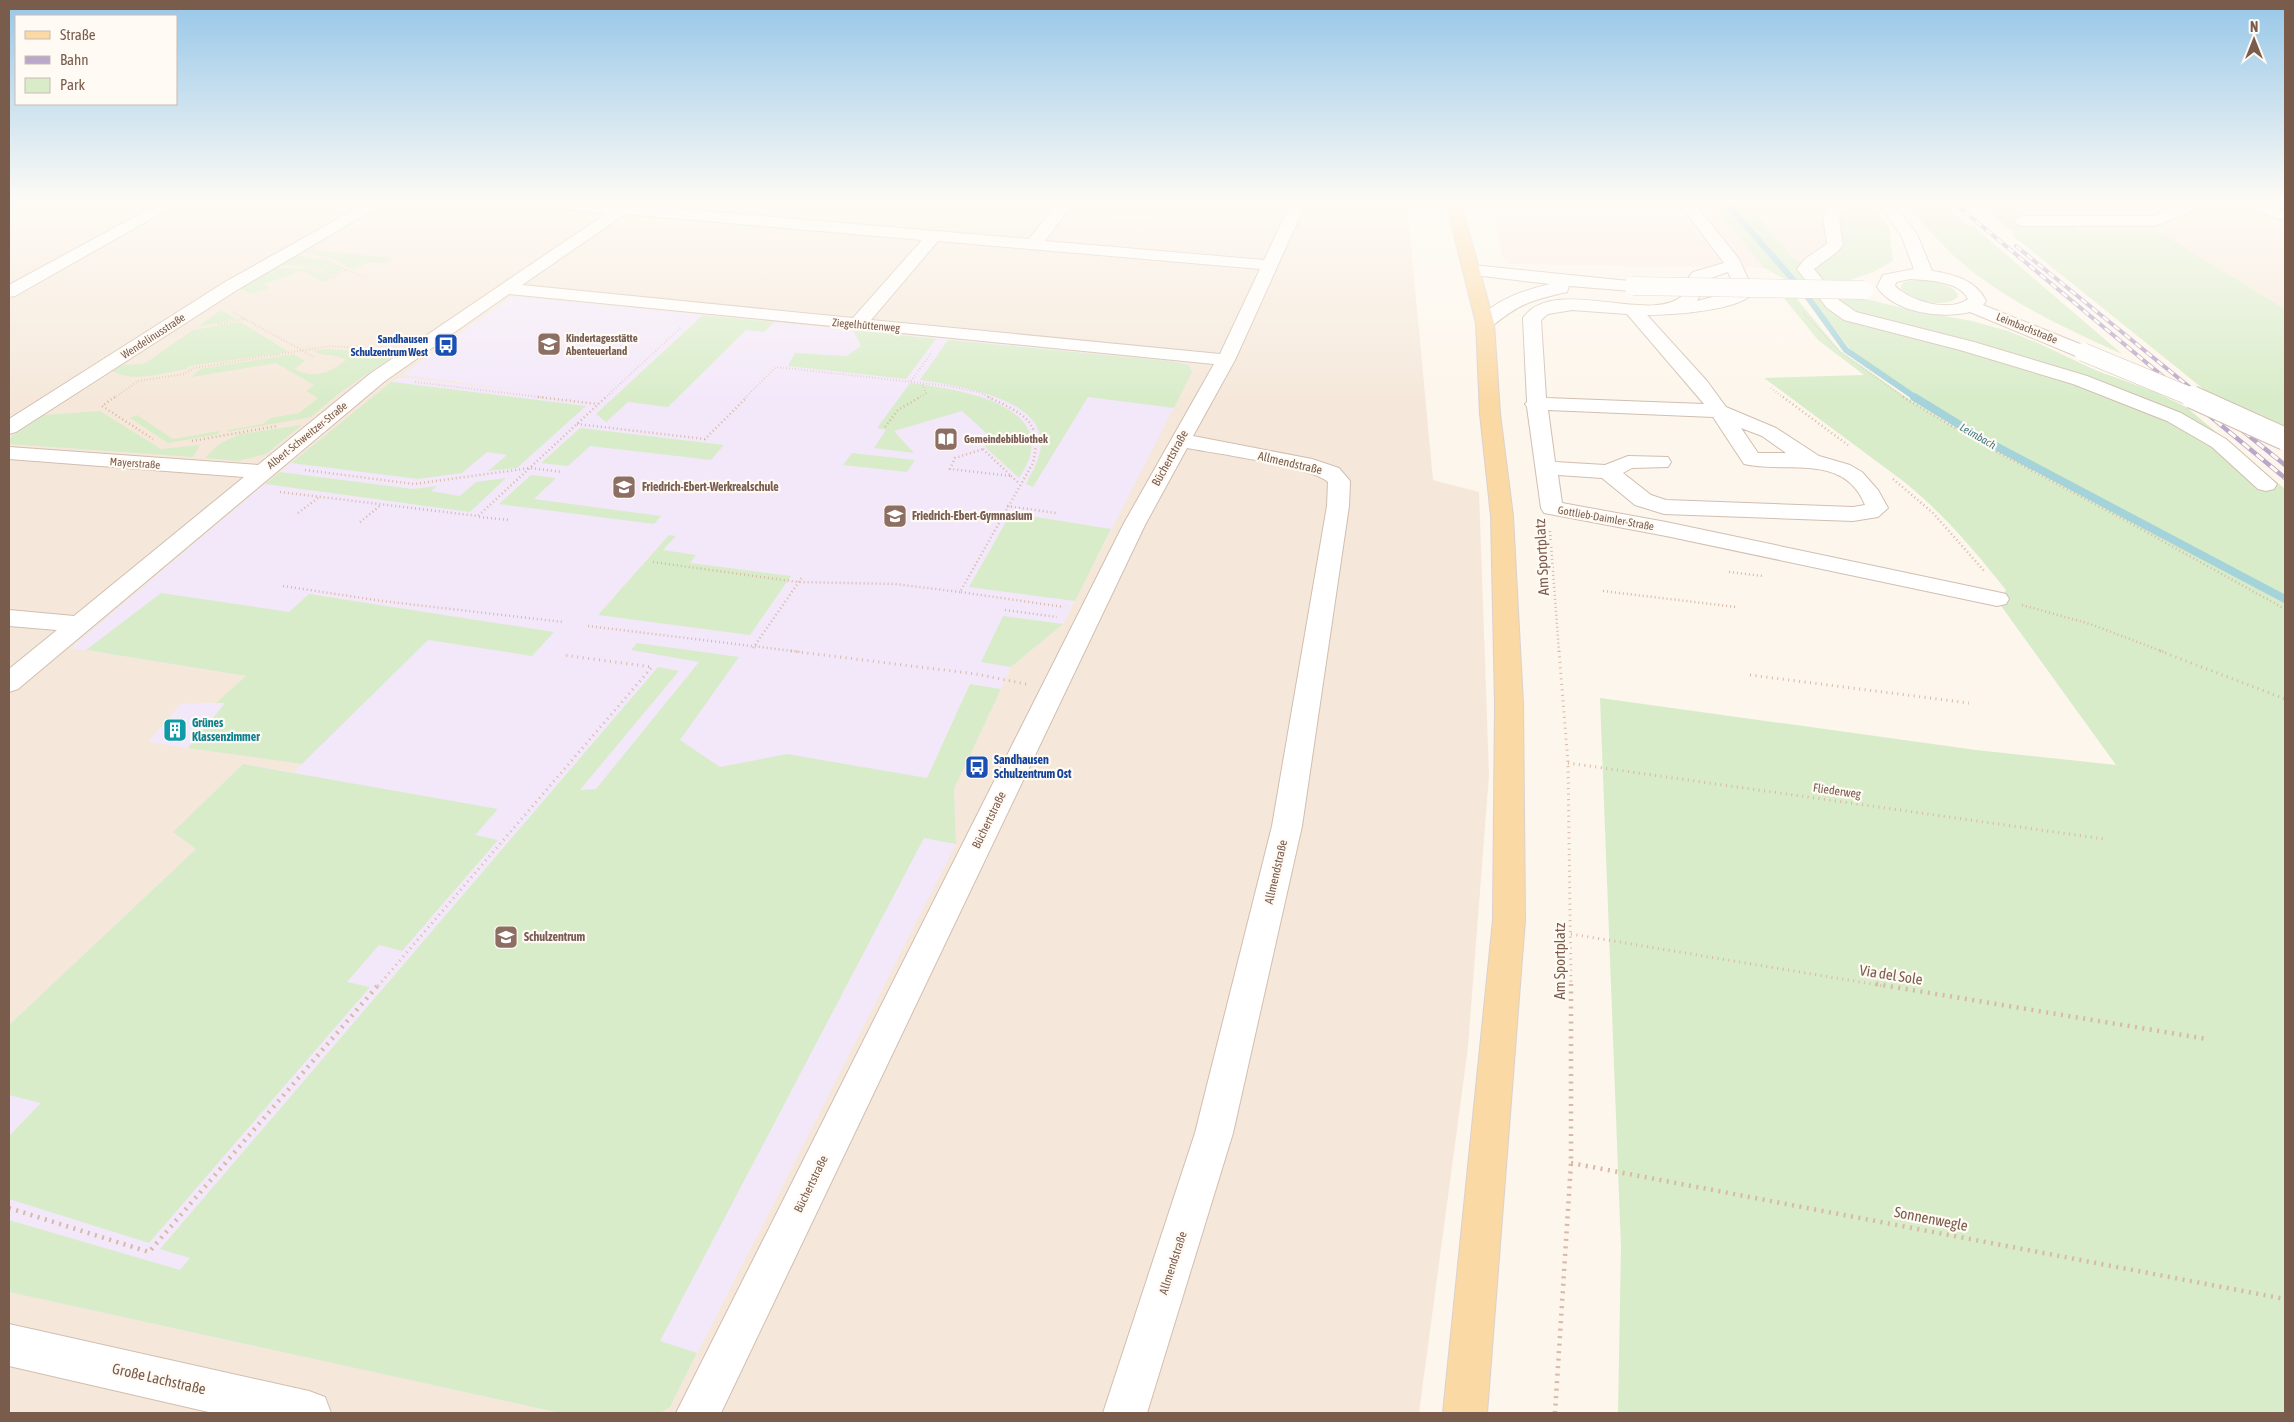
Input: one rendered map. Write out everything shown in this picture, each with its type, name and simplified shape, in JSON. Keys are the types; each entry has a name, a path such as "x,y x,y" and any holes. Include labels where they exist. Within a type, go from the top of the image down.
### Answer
{"main road":[{"path":"1465,1413 1509,920 1509,704 1502,525 1489,406 1485,323 1472,270"}],"street":[{"path":"9,292 50,269"},
{"name":"Wendelinusstraße","path":"9,428 165,328 261,269"},
{"name":"Albert-Schweitzer-Straße","path":"9,683 378,377 535,269"},
{"path":"857,324 905,269"},
{"name":"Büchertstraße","path":"698,1413 1134,525 1226,360 1268,269"},
{"path":"1680,308 1692,297 1695,290 1693,283 1699,276 1720,269"},
{"name":"Gottlieb-Daimler-Straße","path":"1736,269 1746,292 1740,296 1680,308 1656,310 1566,306 1544,309 1532,318 1535,404 1552,508 1666,529 1996,599"},
{"path":"1805,269 1839,310 1867,322 1967,346 2080,380 2174,417 2219,443 2266,484"},
{"path":"1923,269 1925,275"},
{"path":"1472,270 1600,285 1888,290 1902,299 1926,307 1952,309 1971,306 1975,304 1977,298 1969,289 1950,280 1925,275 1892,277 1886,281 1888,290"},
{"path":"1485,323 1501,309 1531,293 1600,285"},
{"name":"Ziegelhüttenweg","path":"506,289 1226,360"},
{"name":"Leimbachstraße","path":"1971,306 2170,387 2285,439"},
{"path":"1608,472 1644,500 1664,507 1853,514 1876,510 1873,498 1853,474 1834,466 1812,461 1752,459 1720,410 1700,384 1633,310"},
{"path":"1535,404 1720,410 1770,432 1812,461"},
{"name":"Allmendstraße","path":"1125,1413 1214,1132 1287,826 1339,498 1340,481 1331,473 1304,464 1180,440"},
{"name":"Mayerstraße","path":"9,454 266,469"},
{"path":"1546,468 1608,472 1628,462 1660,462"},
{"path":"9,618 80,624"},
{"name":"Große Lachstraße","path":"9,1345 309,1413"}],"path":[{"path":"334,278 346,269"},
{"path":"347,269 365,278"},
{"path":"478,516 701,309"},
{"path":"1801,310 1829,343 1843,355 1898,394 1951,428 2156,536 2285,609"},
{"path":"165,328 193,329 245,319 314,357"},
{"path":"910,382 947,332"},
{"path":"156,441 102,406 138,381 184,374 194,368 330,346 414,352"},
{"path":"577,424 705,439 776,367 921,383 979,392 1019,412 1029,422 1035,433 1037,445 1033,463 960,592"},
{"path":"378,377 598,404"},
{"path":"885,426 898,410 926,393 921,383"},
{"path":"190,442 329,417"},
{"path":"1012,476 950,469 955,458 983,449 1012,476 1020,484"},
{"path":"266,469 414,484 530,468 562,472"},
{"path":"244,488 510,520"},
{"path":"298,513 319,497"},
{"path":"360,522 381,505"},
{"path":"1007,506 1056,513"},
{"name":"Am Sportplatz","path":"1552,508 1549,520 1568,763 1571,934 1571,1163 1555,1413"},
{"path":"653,562 798,582 895,584 960,592 1089,616"},
{"path":"753,648 803,576"},
{"path":"283,586 382,601 563,622"},
{"path":"1603,591 1736,607"},
{"path":"1996,599 2090,624 2285,698"},
{"path":"1006,610 1089,616"},
{"path":"588,626 997,678"},
{"path":"9,1208 149,1252 652,667 563,655"},
{"path":"1750,675 1969,703"},
{"name":"Fliederweg","path":"1568,763 2104,839"},
{"name":"Via del Sole","path":"1571,934 2207,1039"},
{"name":"Sonnenwegle","path":"1571,1163 2285,1299"}],"shaded area":[{"path":"9,269 1413,269 1433,480 1479,492 1489,775 1468,1047 1419,1413 9,1413"},
{"path":"2220,269 2285,269 2285,309"},
{"name":"Schulzentrum","path":"512,296 1170,361 1189,365 1192,372 1063,624 1011,667 954,789 956,844 670,1407 660,1413 560,1413 9,1292 9,1025 196,849 173,832 243,764 294,772 301,764 148,742 181,704 216,703 246,676 71,648 259,489 391,382 401,377 517,390 402,375"}],"green space":[{"path":"273,269 310,269 330,278 324,282 302,271 263,284 270,288 252,294 241,289"},
{"path":"319,269 342,269 332,276"},
{"path":"1767,269 1878,269 1848,281 1785,279"},
{"path":"1970,269 2023,269 2122,354 2034,311"},
{"path":"2055,269 2220,269 2285,309 2285,426 2206,391"},
{"path":"1917,280 1948,286 1956,292 1958,297 1952,301 1929,302 1913,297 1901,289 1901,285 1905,282"},
{"path":"1784,298 1796,298 1840,351 1913,402 1982,444 2278,599 2285,596 2285,1413 1618,1413 1621,1248 1600,698 1976,750 2116,765 1999,603 2006,590 1958,532 1903,481 1764,378 1864,375 1818,340"},
{"path":"1811,298 1866,299 1910,310 1972,321 2008,331 2095,370 2155,392 2186,407 2285,489 2285,595 1989,440 1898,383 1850,349"},
{"path":"221,310 236,319 198,327"},
{"path":"703,315 774,322 764,332 746,330 668,407 628,402 606,422 596,414"},
{"path":"240,322 289,352 190,366 186,369 149,376 121,375 112,371 122,365 144,364 193,330"},
{"path":"853,330 936,339 906,379 788,366 795,353 847,356 861,346"},
{"path":"948,340 1170,361 1189,365 1192,372 1174,408 1088,397 1033,487 1026,484 1037,460 1041,445 1038,429 1028,415 994,396 974,390 920,380"},
{"path":"327,349 396,354 338,394 311,417 227,432 228,430 263,424 271,418 299,413 318,398 306,391 314,385 276,363 192,377 200,369 293,354 305,361 294,369 308,374 328,372 346,360 313,351"},
{"path":"391,382 586,406 517,468 488,471 507,455 487,452 462,473 418,479 291,463"},
{"path":"910,383 979,396 1001,405 1019,417 1030,433 1031,453 1019,478 984,446 996,442 962,411 894,431 914,453 874,448 886,430 877,428"},
{"path":"100,411 161,449 200,445 193,457 9,444 9,438 44,415"},
{"path":"137,415 173,439 219,431 219,434 168,443 130,418"},
{"path":"302,425 266,454 238,461 205,458 219,444 240,434"},
{"path":"580,428 724,445 711,460 590,446 568,466 541,463"},
{"path":"852,453 915,460 907,472 843,465"},
{"path":"280,472 413,489 437,486 431,491 460,496 476,482 506,478 470,512 265,484"},
{"path":"531,475 556,478 534,499 661,516 654,524 499,504"},
{"path":"1011,513 1111,529 1075,601 969,587"},
{"path":"669,535 676,536 663,550 696,555 690,563 791,576 750,635 598,615"},
{"path":"161,593 289,612 309,594 554,632 532,656 428,640 302,764 188,748 225,703 216,703 246,676 86,650"},
{"path":"1003,616 1063,624 1011,667 981,662"},
{"path":"637,643 739,657 680,740 720,767 787,754 927,778 970,684 1001,689 954,789 956,844 924,838 660,1341 697,1353 670,1407 660,1413 560,1413 9,1292 9,1220 180,1270 190,1258 160,1249 658,667 679,671 580,790 596,789 699,662 631,650"},
{"path":"243,764 498,809 475,835 498,840 402,951 379,945 347,982 370,987 149,1243 9,1199 9,1136 41,1103 9,1095 9,1025 196,849 173,832"}],"waterway":[{"name":"Leimbach","path":"1784,269 1804,292 1846,350 1916,398"},
{"name":"Leimbach","path":"1914,397 1986,441 2285,599"}],"railway":[{"path":"2034,269 2189,398"},
{"path":"2045,269 2203,398"},
{"path":"2187,397 2285,478"},
{"path":"2201,397 2285,465"}],"place":[{"name":"Kindertagesstätte Abenteuerland","path":"549,344"},
{"name":"Sandhausen Schulzentrum West","path":"446,345"},
{"name":"Gemeindebibliothek","path":"946,439"},
{"name":"Friedrich-Ebert-Werkrealschule","path":"624,487"},
{"name":"Friedrich-Ebert-Gymnasium","path":"895,516"},
{"name":"Grünes Klassenzimmer","path":"175,730"},
{"name":"Sandhausen Schulzentrum Ost","path":"977,767"},
{"name":"Schulzentrum","path":"506,937"}]}
